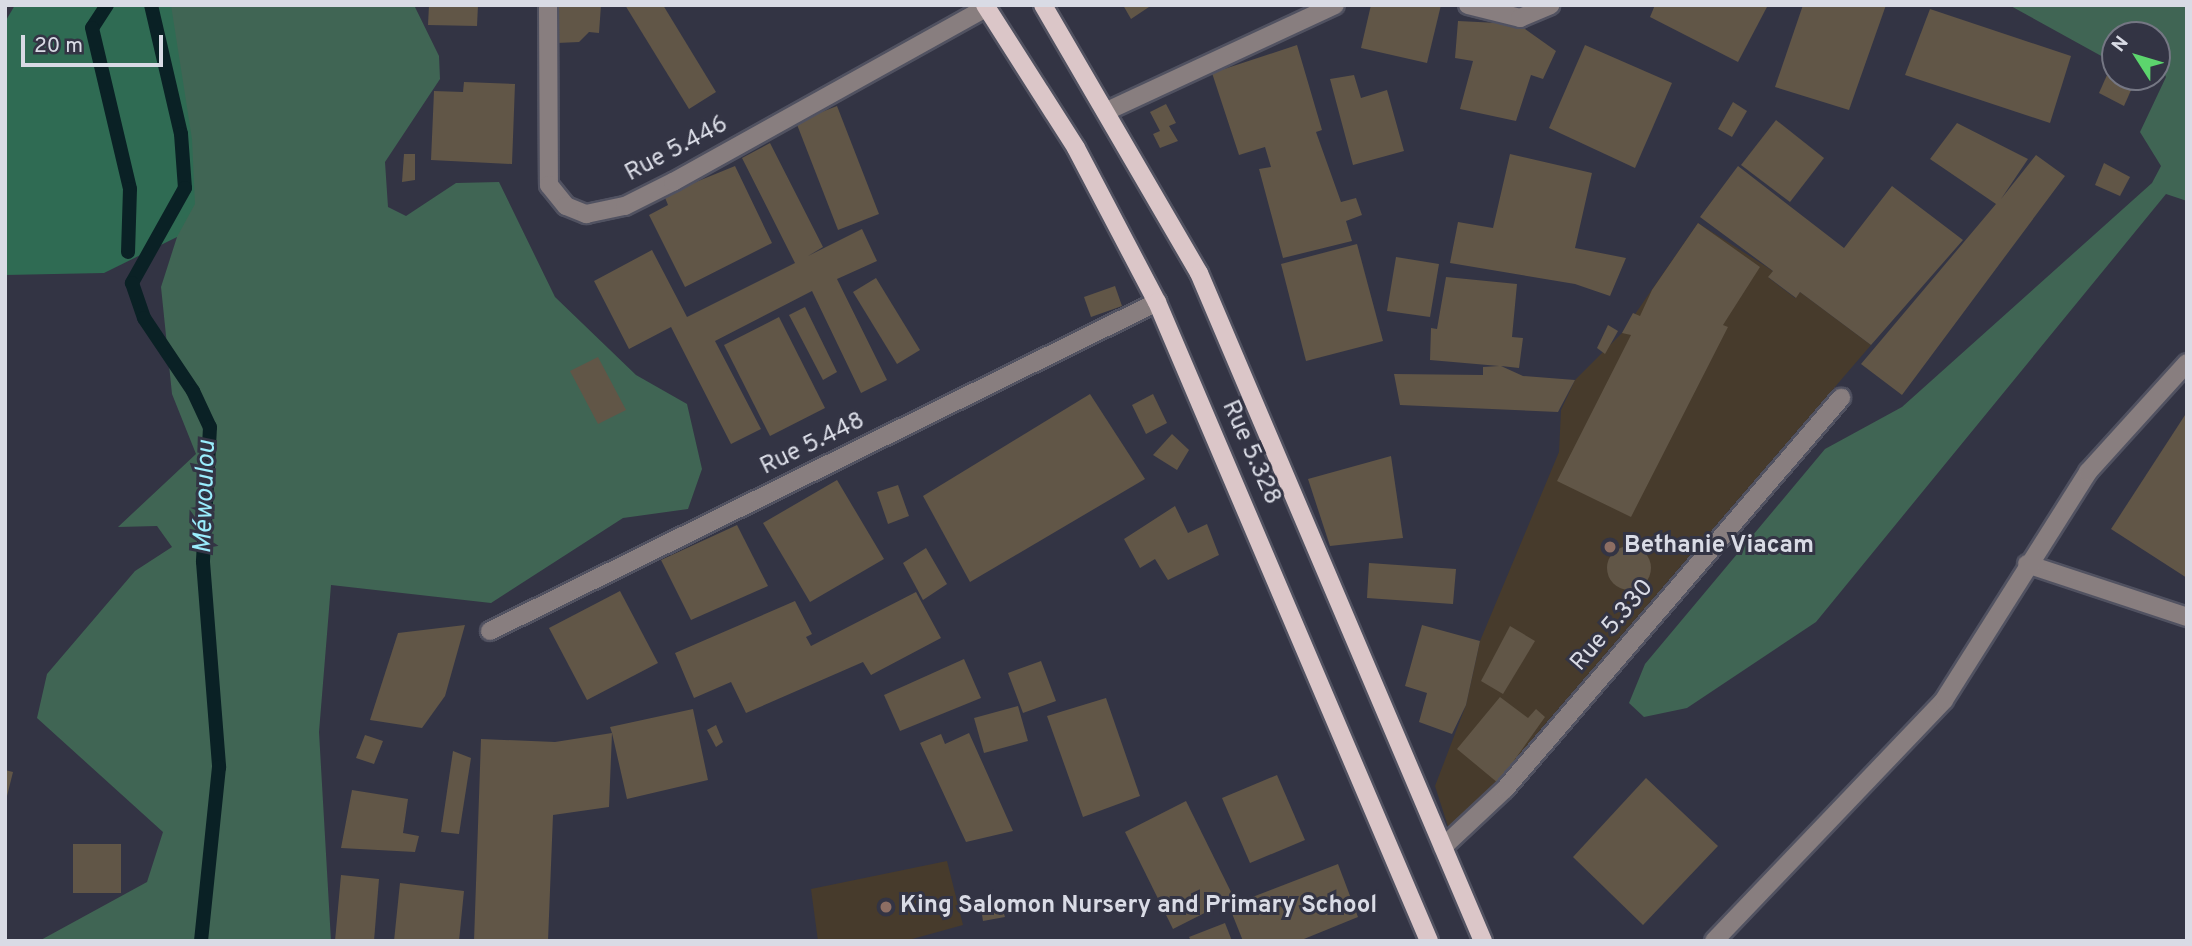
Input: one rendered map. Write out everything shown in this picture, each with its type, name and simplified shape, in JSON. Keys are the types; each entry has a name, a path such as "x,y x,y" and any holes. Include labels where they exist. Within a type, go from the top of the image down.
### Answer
{"main road":[{"name":"Rue 5.328","path":"1043,5 1109,110 1199,273 1483,941"},
{"name":"Rue 5.328","path":"986,7 1076,148 1157,302 1429,941"}],"street":[{"name":"Rue 5.446","path":"548,5 549,185 566,206 586,214 625,206 673,182 986,7"},
{"path":"1109,110 1335,5"},
{"path":"1468,5 1520,18 1550,5"},
{"name":"Rue 5.448","path":"490,631 1157,302"},
{"path":"1714,941 1944,700 2027,564 2088,472 2187,363"},
{"name":"Rue 5.330","path":"1443,847 1505,789 1841,398"},
{"path":"2027,564 2187,617"}],"shaded area":[{"name":"Bethanie Viacam","path":"1698,223 1773,271 1769,278 1795,298 1800,292 1871,345 1540,730 1452,839 1435,786 1466,705 1480,641 1559,452 1561,410 1575,380 1622,333"},
{"name":"King Salomon Nursery and Primary School","path":"947,861 963,925 905,941 818,941 811,889"}],"green space":[{"path":"15,5 171,5 192,139 195,204 177,237 104,273 5,275 5,22"},
{"path":"144,5 414,5 439,56 440,79 385,162 388,207 406,216 456,183 499,182 555,297 636,375 687,404 702,469 688,509 623,518 491,603 331,585 319,732 331,941 39,941 147,882 163,832 37,718 47,674 135,571 172,547 157,526 118,527 196,454 172,394 161,287 177,237"},
{"path":"2009,5 2187,5 2187,201 2166,194 1816,622 1687,708 1644,717 1629,703 1645,664 1825,449 1902,407 2152,183 2161,166 2140,132 2159,91 2171,91 2171,21 2101,21 2101,56"}],"building":[{"path":"429,5 478,5 477,26 428,25"},
{"path":"558,5 601,5 599,33 589,32 579,42 557,43"},
{"path":"625,5 663,5 716,92 689,109"},
{"path":"1123,5 1152,5 1131,19"},
{"path":"1371,5 1441,5 1427,63 1361,48"},
{"path":"1655,5 1768,5 1738,62 1650,17"},
{"path":"1803,5 1886,5 1849,110 1775,87"},
{"path":"1930,9 2071,56 2050,123 1905,75"},
{"path":"1458,21 1518,24 1556,51 1543,79 1531,75 1516,121 1460,109 1473,61 1455,58"},
{"path":"1297,45 1322,130 1316,132 1341,202 1356,198 1362,215 1346,221 1352,241 1283,258 1259,169 1271,167 1265,147 1239,155 1212,73"},
{"path":"1585,45 1672,83 1635,168 1549,128"},
{"path":"1354,75 1361,98 1387,90 1404,151 1353,165 1330,79"},
{"path":"464,82 515,84 512,164 431,160 434,91 463,92"},
{"path":"2101,88 2101,91 2131,91 2124,106 2099,93"},
{"path":"1733,102 1747,111 1732,137 1718,129"},
{"path":"1166,104 1176,123 1169,126 1178,141 1160,148 1153,134 1160,131 1150,112"},
{"path":"837,106 879,214 838,230 796,122"},
{"path":"1776,120 1824,158 1790,202 1741,165"},
{"path":"1957,123 2028,159 2001,199 2036,155 2065,176 1902,395 1861,364 1996,204 1930,159"},
{"path":"770,143 823,247 808,256 862,229 877,261 837,279 887,380 861,393 812,291 715,341 761,429 731,444 671,327 629,349 594,281 652,250 687,317 795,263 742,158"},
{"path":"404,154 415,154 415,180 402,182"},
{"path":"1510,154 1592,173 1575,248 1626,258 1610,296 1575,284 1450,263 1458,222 1493,228"},
{"path":"2104,163 2130,177 2120,196 2095,185"},
{"path":"735,166 772,243 685,287 649,215 668,205 664,195"},
{"path":"1738,166 1844,248 1892,186 1963,240 1871,345 1800,292 1796,298 1768,277 1773,271 1700,217"},
{"path":"1698,223 1760,267 1723,325 1728,327 1631,517 1557,481 1631,335 1622,333 1633,313 1640,316 1652,290"},
{"path":"1357,244 1383,341 1306,361 1281,264"},
{"path":"1396,257 1439,264 1430,317 1387,311"},
{"path":"1446,277 1517,284 1512,337 1523,338 1519,368 1501,366 1523,376 1575,380 1558,412 1400,405 1394,374 1483,375 1483,367 1499,366 1430,360 1431,328 1437,329"},
{"path":"876,278 920,350 897,364 853,292"},
{"path":"1115,286 1122,306 1091,317 1084,297"},
{"path":"805,307 837,372 823,380 789,315"},
{"path":"779,317 825,408 770,436 724,345"},
{"path":"1608,325 1618,331 1605,354 1597,348"},
{"path":"598,357 626,410 598,424 570,371"},
{"path":"1090,394 1145,479 970,582 923,496"},
{"path":"1153,394 1167,423 1146,434 1132,405"},
{"path":"2187,412 2187,578 2111,529"},
{"path":"1172,434 1189,450 1177,470 1153,455"},
{"path":"1391,456 1403,538 1330,546 1308,479"},
{"path":"837,480 884,559 810,602 763,523"},
{"path":"898,485 909,516 888,524 877,492"},
{"path":"1175,506 1188,533 1207,524 1219,555 1168,580 1155,559 1140,568 1124,539"},
{"path":"737,525 768,586 691,620 661,560"},
{"path":"1629,546 1638,547 1645,552 1650,559 1650,577 1645,584 1638,589 1629,590 1620,589 1613,584 1608,577 1607,568 1608,559 1613,552 1620,547"},
{"path":"926,548 947,584 923,600 903,563"},
{"path":"1369,563 1456,569 1453,604 1367,598"},
{"path":"620,591 658,663 587,700 549,628"},
{"path":"916,592 941,638 871,675 863,662 746,713 731,682 694,698 675,653 795,601 812,634 806,637 811,646"},
{"path":"465,625 445,696 422,728 370,720 398,633"},
{"path":"1422,625 1480,641 1466,705 1452,734 1419,722 1427,693 1405,686"},
{"path":"1510,626 1535,641 1503,694 1481,681"},
{"path":"964,659 981,698 900,731 884,695"},
{"path":"1041,661 1056,701 1023,713 1008,673"},
{"path":"1500,697 1528,718 1536,709 1545,717 1498,783 1457,749"},
{"path":"1106,698 1140,796 1083,817 1047,716"},
{"path":"1018,706 1028,741 984,753 974,718"},
{"path":"693,709 708,780 627,799 610,727"},
{"path":"716,725 723,742 716,747 707,730"},
{"path":"612,733 609,807 553,815 548,941 474,941 481,739 555,742"},
{"path":"969,733 1013,831 966,842 920,743 941,734 945,744"},
{"path":"365,735 383,741 374,764 356,758"},
{"path":"453,751 471,758 459,834 441,832"},
{"path":"5,770 13,772 6,800 5,800"},
{"path":"1277,775 1305,840 1250,863 1222,798"},
{"path":"1646,778 1718,846 1643,925 1573,857"},
{"path":"352,790 408,799 403,833 419,836 415,852 341,848"},
{"path":"1186,801 1234,898 1173,929 1125,832"},
{"path":"73,844 121,844 121,893 73,893"},
{"path":"1338,864 1358,917 1299,941 1243,941 1229,906"},
{"path":"341,875 379,879 374,941 335,941"},
{"path":"400,883 464,891 459,941 394,941"},
{"path":"999,899 1005,917 983,921 980,902"},
{"path":"1225,923 1232,941 1191,941 1189,937"}],"waterway":[{"path":"107,5 92,28 130,189 128,252"},
{"name":"Méwoulou","path":"151,5 181,134 185,188 132,283 144,318 193,391 210,427 203,562 219,767 201,941"}],"place":[{"name":"Bethanie Viacam","path":"1610,547"},
{"name":"King Salomon Nursery and Primary School","path":"886,907"}]}
